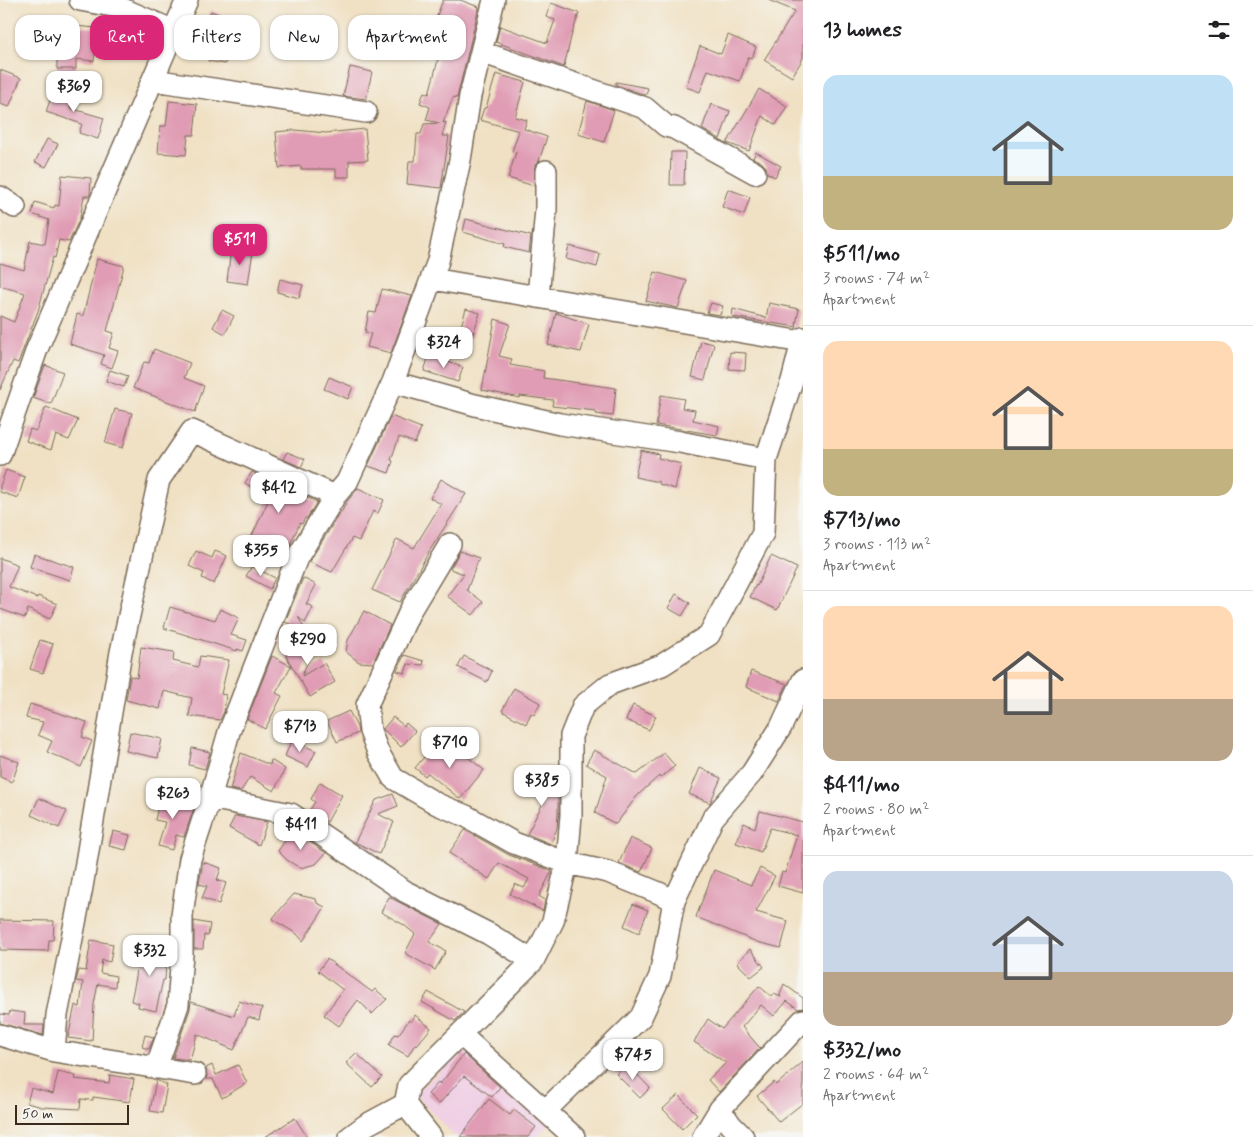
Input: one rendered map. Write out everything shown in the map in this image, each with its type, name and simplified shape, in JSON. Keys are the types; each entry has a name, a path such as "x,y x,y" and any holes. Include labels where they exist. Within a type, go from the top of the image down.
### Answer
{"street":[{"path":"0,455 37,349 174,31 118,7 80,0"},
{"path":"181,15 188,0"},
{"path":"156,1068 178,1005 182,954 182,915 190,859 229,732 297,558 335,496 347,482 394,382 432,279 438,261 456,179 470,96 494,0"},
{"path":"481,52 645,108 666,126 674,128 755,173"},
{"path":"153,80 366,112"},
{"path":"538,297 546,210 546,171"},
{"path":"350,1137 366,1125 405,1104 409,1085 533,960 553,921 567,862 571,815 571,736 583,706 610,684 662,665 709,635 763,533 766,459 792,381 803,340 432,279"},
{"path":"394,382 475,405 560,424 680,442 766,459"},
{"path":"54,1051 57,1015 83,877 121,652 159,480 192,431 335,496"},
{"path":"450,544 411,609 367,705 370,731 378,752 393,778 438,804 466,816 514,843 567,862 608,872 659,892 674,901"},
{"path":"545,1111 641,1017 660,976 674,901 713,818 752,773 781,727 796,715 803,680"},
{"path":"210,798 291,814 406,892 489,934 533,960"},
{"path":"704,1137 720,1109 803,1020"},
{"path":"460,1034 574,1137"},
{"path":"0,1035 54,1051 195,1074"},
{"path":"405,1104 431,1137"},
{"path":"720,1109 731,1125 743,1137"}],"shaded area":[{"path":"468,1048 550,1124 537,1137 456,1137 414,1094"}],"building":[{"path":"443,0 460,0 479,7 457,98 453,97 443,123 446,122 442,136 449,136 441,188 407,184 409,161 415,161 417,134 421,134 424,124 440,123 426,120 430,107 420,103 424,92 429,94 438,60 466,60 466,15 437,15"},
{"path":"768,0 803,0 803,58 792,77 764,60 795,11"},
{"path":"551,3 579,13 564,67 496,42 500,26 547,43 555,20 546,17"},
{"path":"211,11 221,15 209,15"},
{"path":"80,27 90,27 90,60 94,61 80,59"},
{"path":"728,35 756,47 752,58 748,57 740,81 708,70 700,92 686,87 700,46 721,54"},
{"path":"57,60 76,60 76,69 57,69"},
{"path":"208,60 226,60 225,64"},
{"path":"350,67 372,72 366,99 343,96"},
{"path":"0,70 21,78 9,107 0,104"},
{"path":"496,74 525,82 515,117 527,120 524,129 547,137 539,161 535,165 534,186 508,178 516,152 512,151 519,131 480,120 484,108 486,108"},
{"path":"616,82 648,88 646,95 616,85"},
{"path":"55,86 75,93 70,108 104,118 98,139 79,133 82,124 46,112"},
{"path":"759,89 787,106 776,125 762,116 749,151 727,143"},
{"path":"169,101 197,104 194,135 188,135 186,155 158,153 160,126 166,126"},
{"path":"587,101 614,110 604,142 578,134"},
{"path":"711,104 730,111 720,139 702,129"},
{"path":"365,129 368,160 349,161 349,177 336,177 336,169 301,169 301,166 279,168 276,132 295,130 326,133"},
{"path":"47,139 58,144 46,167 35,162"},
{"path":"671,152 685,152 684,185 670,185"},
{"path":"756,152 781,166 775,177 767,173 766,167 761,162 753,158"},
{"path":"62,175 91,178 90,194 89,196 84,196 80,218 69,242 59,240 38,311 18,363 13,361 0,390 0,316 14,322 25,293 0,286 0,263 24,270 30,241 45,244 49,220 32,214 35,202 54,208 55,205 59,206"},
{"path":"728,189 750,197 744,215 722,207"},
{"path":"466,219 531,236 529,253 504,247 505,244 463,232"},
{"path":"569,246 600,254 597,267 566,259"},
{"path":"231,248 253,251 248,284 227,281"},
{"path":"97,259 124,266 107,331 114,333 109,348 118,351 112,368 101,364 104,355 70,344 77,314 83,316"},
{"path":"655,272 687,281 678,308 646,301"},
{"path":"280,279 303,285 299,298 277,292"},
{"path":"382,289 412,296 391,353 367,347 371,333 365,332 369,312 376,313"},
{"path":"711,303 723,306 720,315 707,313"},
{"path":"769,303 799,309 797,327 732,317 733,309 766,318"},
{"path":"466,309 480,313 472,337 459,333"},
{"path":"222,310 234,316 225,334 213,327"},
{"path":"556,313 589,324 581,352 548,345"},
{"path":"495,319 510,324 499,356 512,359 510,365 544,371 543,378 616,388 613,416 596,414 596,411 552,406 553,400 520,396 520,398 482,390"},
{"path":"701,341 714,344 705,380 692,377"},
{"path":"154,349 190,363 184,378 204,386 195,412 133,388 144,362 149,363"},
{"path":"730,352 746,353 745,370 729,369"},
{"path":"429,356 463,367 458,382 424,371"},
{"path":"45,365 63,372 51,404 33,398"},
{"path":"110,370 128,376 124,387 106,381"},
{"path":"329,377 353,387 348,399 324,389"},
{"path":"661,395 684,399 682,408 695,410 693,420 719,426 717,435 656,425"},
{"path":"46,407 78,420 69,440 56,435 51,450 26,441 30,429 36,431"},
{"path":"115,409 132,413 123,448 105,443"},
{"path":"391,416 421,428 415,443 399,437 391,460 393,461 389,473 368,466"},
{"path":"641,450 659,454 658,458 681,464 675,489 659,484 659,482 635,477"},
{"path":"287,452 305,459 301,467 283,459"},
{"path":"6,470 25,477 18,498 0,492 0,486"},
{"path":"252,472 272,483 272,481 317,502 307,518 305,518 302,524 300,523 285,555 250,540 269,499 245,483"},
{"path":"441,479 466,494 430,550 400,602 372,590 397,539 414,548 441,504 430,498"},
{"path":"358,488 384,500 378,513 373,511 359,541 352,538 332,572 309,562 346,503"},
{"path":"196,551 212,558 215,551 227,556 214,584 202,578 204,573 189,566"},
{"path":"460,551 479,558 467,590 483,602 473,615 447,596 464,574 450,569"},
{"path":"34,554 74,567 70,580 30,567"},
{"path":"771,556 797,568 777,610 750,597"},
{"path":"0,558 18,565 9,587 57,604 50,619 28,609 25,618 0,609"},
{"path":"252,566 275,578 270,589 246,576"},
{"path":"303,578 316,585 306,604 313,607 305,623 298,617 306,631 285,622"},
{"path":"676,594 690,603 682,616 668,608"},
{"path":"170,607 215,620 220,609 239,618 231,635 247,640 243,651 237,649 237,651 164,628"},
{"path":"364,611 390,625 373,663 359,662 346,652 348,640"},
{"path":"294,632 311,640 314,645 302,676 324,663 335,682 310,697 286,656"},
{"path":"40,640 53,644 43,673 30,669"},
{"path":"141,647 174,652 173,661 198,667 200,656 229,660 221,694 226,695 224,712 220,720 189,716 192,698 164,691 160,709 126,700 130,676 137,678"},
{"path":"404,655 424,661 423,665 408,664 405,673 397,671"},
{"path":"272,656 291,666 276,693 282,696 265,729 247,719"},
{"path":"464,656 492,671 487,682 458,667"},
{"path":"751,671 787,684 779,701 746,687"},
{"path":"514,688 540,703 534,715 531,713 526,724 502,711"},
{"path":"30,704 87,722 82,737 92,741 81,767 47,752 52,741 38,735 43,722 26,718"},
{"path":"633,705 656,716 649,730 626,720"},
{"path":"349,711 358,733 337,742 327,721"},
{"path":"393,717 404,726 406,723 415,731 401,747 383,729"},
{"path":"130,732 162,739 158,758 126,751"},
{"path":"439,739 456,754 459,750 484,770 460,799 428,773 425,776 415,768"},
{"path":"292,740 316,751 308,767 285,756"},
{"path":"192,748 210,752 205,769 189,765"},
{"path":"594,750 637,774 664,753 675,766 660,778 659,776 637,796 616,824 595,813 607,776 586,764"},
{"path":"241,753 270,765 271,760 285,769 274,791 250,777 241,791 230,789"},
{"path":"0,755 19,762 12,782 0,777"},
{"path":"700,768 721,778 710,803 689,794"},
{"path":"527,770 556,786 551,794 558,798 557,828 551,844 527,834 544,801 518,786"},
{"path":"320,782 342,795 327,822 309,811 315,802 311,799"},
{"path":"393,794 398,806 378,814 394,822 379,854 355,842 376,800"},
{"path":"160,797 195,805 184,837 176,835 172,850 158,846 165,822 155,820"},
{"path":"39,798 67,811 59,828 31,815"},
{"path":"760,811 803,822 803,893 778,886 782,872 785,873 797,835 770,828 761,852 736,843 744,823 755,828"},
{"path":"235,816 267,822 259,845 229,828"},
{"path":"292,830 326,853 316,864 300,868 287,860 278,851"},
{"path":"465,830 509,855 552,871 539,896 545,900 543,911 510,894 515,884 524,888 529,879 499,863 489,879 449,853"},
{"path":"113,831 130,835 126,850 109,846"},
{"path":"630,838 652,848 641,872 619,863"},
{"path":"203,862 221,868 217,880 226,883 219,904 202,898 207,886 199,884"},
{"path":"760,868 775,876 756,912 788,921 781,948 757,942 696,917 714,870 751,885"},
{"path":"294,894 316,899 317,903 325,907 303,941 297,934 272,919"},
{"path":"389,897 442,924 429,942 446,951 435,970 405,953 415,934 404,925 381,912"},
{"path":"633,904 648,910 639,933 624,926"},
{"path":"0,920 54,921 53,940 49,940 48,951 0,950"},
{"path":"194,921 210,924 208,936 204,935 203,949 194,949"},
{"path":"91,940 113,944 110,962 102,960 100,973 116,976 115,987 98,984 94,1004 92,1041 68,1038 75,1005 80,1007 83,982 76,981 79,970 86,971"},
{"path":"149,944 167,945 165,980 163,980 156,1011 138,1007 139,1003 131,1001 137,966 141,966 142,951 148,952"},
{"path":"750,949 764,967 751,977 737,963"},
{"path":"327,959 372,992 375,989 387,999 372,1014 358,1000 339,1026 324,1015 343,990 318,971"},
{"path":"784,984 803,998 803,1008 798,1009 787,1001 774,1016 761,1005 742,1027 760,1048 719,1092 708,1080 726,1063 694,1042 701,1030 708,1019 722,1029 759,986 772,997 774,994 781,997"},
{"path":"428,992 464,1012 455,1021 422,1002"},
{"path":"239,1001 262,1008 259,1020 248,1017 234,1050 197,1034 190,1060 173,1058 191,1002 234,1016"},
{"path":"10,1011 25,1013 24,1025 44,1025 43,1035 0,1023 0,1014 9,1015"},
{"path":"415,1015 431,1028 417,1045 415,1044 408,1056 389,1045 395,1034 398,1035"},
{"path":"145,1035 154,1037 149,1049 142,1047"},
{"path":"356,1053 382,1077 372,1087 346,1063"},
{"path":"464,1054 500,1087 492,1097 464,1076 439,1104 428,1094 439,1082 440,1084"},
{"path":"803,1062 803,1103 779,1122 757,1096 774,1082 776,1085"},
{"path":"627,1064 650,1088 640,1098 616,1074"},
{"path":"212,1065 216,1075 238,1065 247,1083 222,1098 213,1079 206,1079 206,1068"},
{"path":"58,1072 76,1076 75,1079 109,1083 110,1075 134,1079 130,1102 93,1097 93,1100 81,1099 80,1109 42,1107 27,1103 31,1088 53,1094"},
{"path":"156,1080 167,1085 162,1113 150,1111"},
{"path":"678,1095 697,1114 682,1129 663,1109"},
{"path":"489,1099 510,1115 514,1110 536,1127 528,1137 460,1137"},
{"path":"295,1118 307,1137 265,1137"}]}
